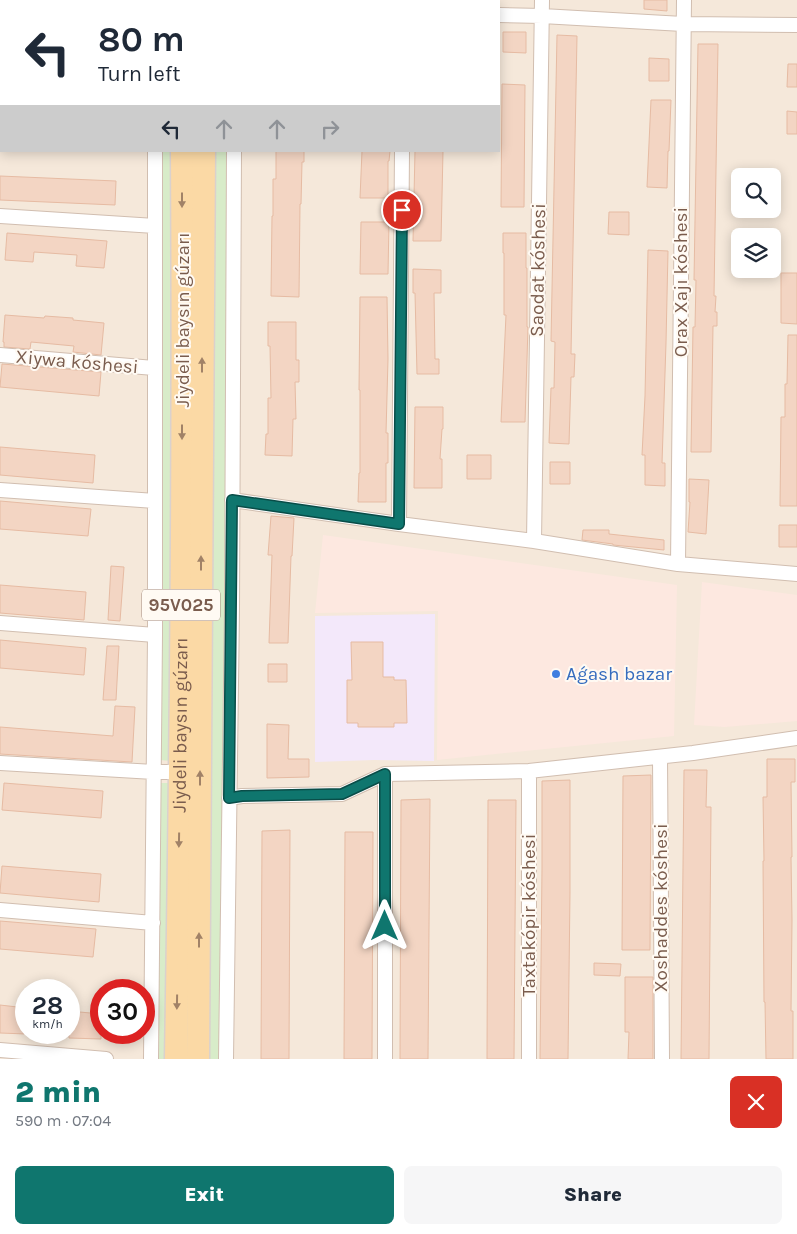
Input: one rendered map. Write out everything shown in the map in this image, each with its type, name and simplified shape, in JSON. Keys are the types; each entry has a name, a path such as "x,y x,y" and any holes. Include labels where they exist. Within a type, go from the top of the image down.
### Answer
{"main road":[{"name":"Jiydeli baysın gúzarı","path":"176,1059 183,333 182,152"},
{"name":"Jiydeli baysın gúzarı","path":"198,1059 204,152"}],"street":[{"name":"Saodat kóshesi","path":"534,541 542,0"},
{"name":"Orax Xajı kóshesi","path":"678,564 684,0"},
{"path":"500,16 542,16 683,24 797,25"},
{"path":"151,1059 155,635 155,152"},
{"path":"226,1059 234,152"},
{"path":"399,524 402,152"},
{"path":"0,216 155,226"},
{"name":"Xiywa kóshesi","path":"0,355 154,368"},
{"path":"0,490 155,501"},
{"path":"232,500 534,541 678,564 797,574"},
{"path":"0,624 155,635"},
{"path":"229,798 342,794 385,774 529,771 693,753 797,738"},
{"name":"Xoshaddes kóshesi","path":"660,757 662,1059"},
{"path":"0,763 180,772"},
{"name":"Taxtakópir kóshesi","path":"529,771 529,1059"},
{"path":"384,1059 385,774"},
{"path":"0,910 153,923"},
{"path":"0,1050 106,1059"}],"shaded area":[{"path":"500,0 797,0 797,1059 0,1059 0,152 500,152"},
{"name":"Aǵash bazar","path":"323,535 677,585 674,736 437,760 438,611 315,613"},
{"path":"702,582 797,595 797,721 725,727 694,725"},
{"path":"435,614 434,761 374,760 315,762 315,616"}],"green space":[{"path":"163,152 173,152 174,357 170,588 171,761 160,760 163,512"},
{"path":"212,152 229,152 220,1059 207,1059"},
{"path":"160,783 171,783 168,1059 158,1059"}],"building":[{"path":"644,0 667,0 667,11 644,9"},
{"path":"503,32 526,32 526,53 503,52"},
{"path":"557,35 577,36 571,354 575,354 574,377 571,377 569,444 549,443 551,388 554,388 555,342 551,341"},
{"path":"698,44 718,44 714,296 716,296 715,312 717,312 717,326 713,326 711,452 691,452 693,327 695,327 696,280 694,280"},
{"path":"649,58 669,59 669,81 649,81"},
{"path":"788,64 797,64 797,87 787,87"},
{"path":"502,84 525,85 524,207 501,207"},
{"path":"651,100 671,100 667,188 647,187"},
{"path":"787,111 797,112 797,134 787,134"},
{"path":"276,152 304,152 300,204 299,297 271,296 273,179 276,179"},
{"path":"362,152 390,152 388,161 388,198 360,198"},
{"path":"415,152 443,152 441,241 413,241"},
{"path":"0,176 116,181 115,205 0,200"},
{"path":"609,212 629,212 629,235 608,234"},
{"path":"361,222 389,222 388,274 360,274"},
{"path":"7,233 107,241 104,268 76,266 77,255 34,252 33,262 5,260"},
{"path":"503,233 526,233 528,327 525,422 501,422 506,315 504,315"},
{"path":"648,250 668,251 662,463 665,463 665,486 645,485 645,455 642,455"},
{"path":"413,269 441,270 441,293 434,293 435,359 439,359 439,374 417,374"},
{"path":"781,273 797,273 797,324 781,323"},
{"path":"360,297 387,297 386,433 388,433 388,463 386,463 386,502 358,502 360,473"},
{"path":"5,315 73,318 73,320 104,323 101,355 73,352 74,346 31,342 30,349 4,347"},
{"path":"268,322 296,322 296,360 299,360 299,382 295,382 296,419 293,419 292,456 265,455 266,434 268,434 268,398 271,398"},
{"path":"788,335 797,335 797,506 780,506 781,417 785,417"},
{"path":"2,364 101,372 99,396 0,387"},
{"path":"415,407 443,407 440,459 442,459 442,488 414,488"},
{"path":"0,447 95,455 93,483 0,475"},
{"path":"467,455 491,455 491,479 467,479"},
{"path":"550,462 570,462 570,484 550,484"},
{"path":"689,479 709,480 706,534 688,532"},
{"path":"0,501 91,509 88,536 0,529"},
{"path":"271,516 294,518 288,643 269,643 272,555 268,555"},
{"path":"779,525 797,525 797,547 779,547"},
{"path":"583,530 609,530 609,534 664,540 664,550 582,540"},
{"path":"111,566 124,567 120,621 108,620"},
{"path":"0,585 86,592 84,620 0,613"},
{"path":"0,640 86,648 84,675 0,668"},
{"path":"351,642 383,642 383,677 394,677 394,680 406,680 407,723 394,723 394,727 358,727 358,723 347,723 347,680 352,680"},
{"path":"107,646 119,646 116,700 103,700"},
{"path":"268,664 287,664 287,682 268,682"},
{"path":"115,706 135,707 132,762 0,754 0,727 113,736"},
{"path":"267,724 289,725 288,759 309,759 309,777 267,778"},
{"path":"767,759 795,759 795,782 791,782 791,1011 793,1011 793,1059 766,1059 763,797 767,797"},
{"path":"684,770 707,770 706,807 711,807 709,1059 681,1059"},
{"path":"651,775 650,950 622,950 623,776"},
{"path":"570,780 568,1059 540,1059 542,781"},
{"path":"4,783 103,791 101,818 2,810"},
{"path":"430,799 428,1059 400,1059 401,800"},
{"path":"488,800 516,800 514,1059 487,1059"},
{"path":"290,830 289,1059 261,1059 262,831"},
{"path":"345,832 373,832 372,1059 344,1059"},
{"path":"2,866 101,874 99,902 0,893"},
{"path":"0,921 96,929 93,957 0,949"},
{"path":"594,963 621,964 620,976 594,975"},
{"path":"625,977 653,977 653,1059 628,1059 629,1032 625,1032"},
{"path":"0,1005 15,1007 15,1034 0,1033"},
{"path":"80,1012 90,1013 90,1039 80,1038"}],"place":[{"name":"Aǵash bazar","path":"556,674"}],"route":[{"path":"385,926 385,774 342,794 242,796 229,798 232,500 399,524 402,210"}]}
